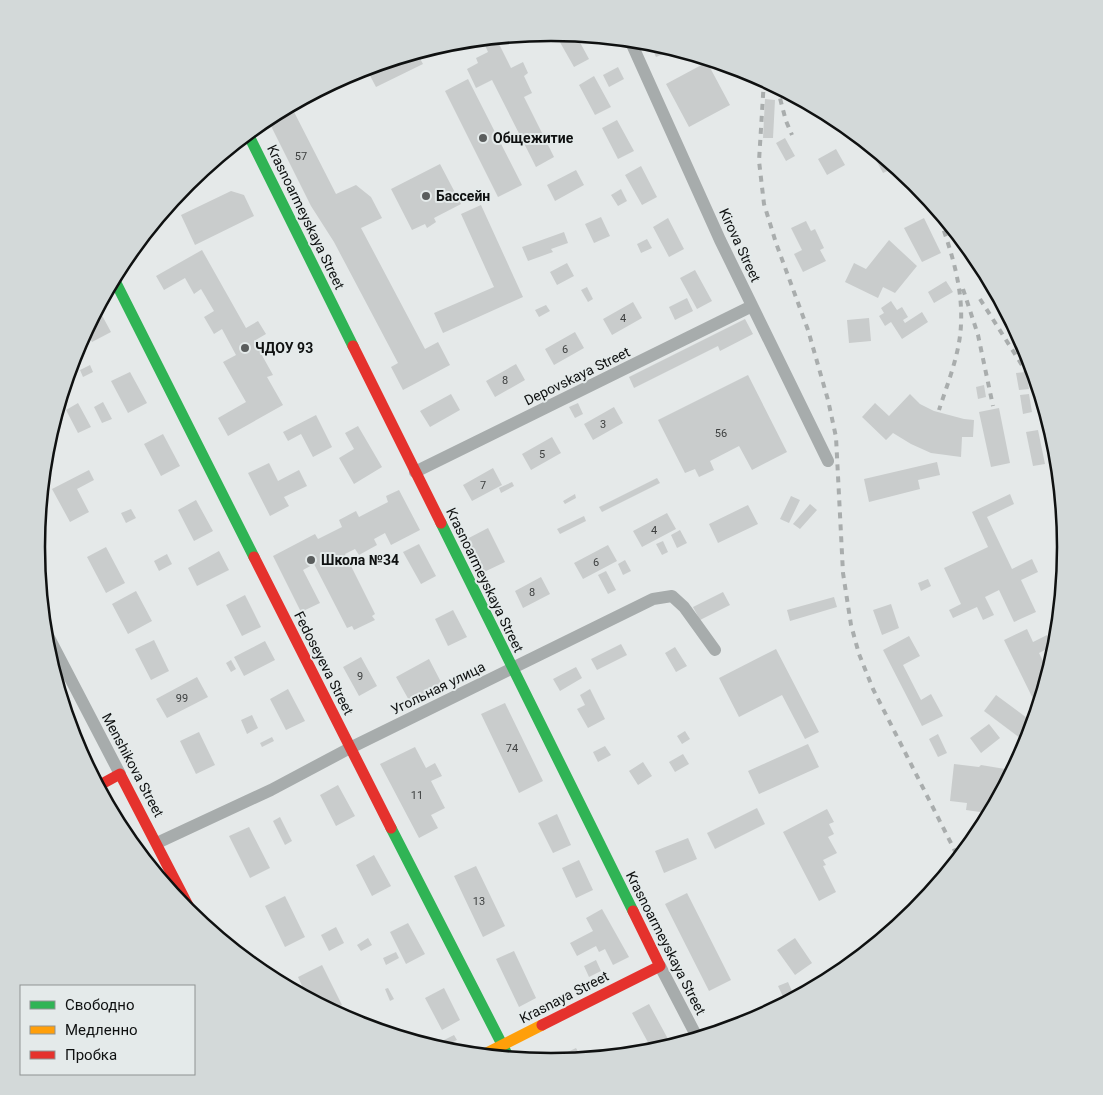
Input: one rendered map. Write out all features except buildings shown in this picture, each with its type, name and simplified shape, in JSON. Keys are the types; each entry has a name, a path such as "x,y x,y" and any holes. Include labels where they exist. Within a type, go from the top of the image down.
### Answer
{"street":[{"name":"Kirova Street","path":"634,48 720,240 828,461"},
{"name":"Krasnoarmeyskaya Street","path":"251,140 512,669 695,1033"},
{"name":"Fedoseyeva Street","path":"118,287 505,1051"},
{"name":"Depovskaya Street","path":"415,472 752,306"},
{"name":"Угольная улица","path":"157,843 271,790 350,748 652,599 672,596 684,607 715,650"},
{"name":"Menshikova Street","path":"56,652 181,892"},
{"path":"103,783 120,774"},
{"name":"Krasnaya Street","path":"493,1050 660,966"}],"railway":[{"path":"764,88 759,161 764,204 776,243 808,330 828,400 836,437 843,573 851,625 859,654 873,689 956,852"},
{"path":"779,95 792,135"},
{"path":"939,410 953,367 961,324 960,294 954,264 943,227"},
{"path":"963,289 978,335 993,406"},
{"path":"980,299 1025,370"}],"traffic: fast":[{"path":"251,140 353,346"},
{"path":"118,287 254,557"},
{"path":"441,523 633,911"},
{"path":"391,828 506,1052"}],"traffic: slow":[{"path":"493,1050 542,1025"}],"traffic: jam":[{"path":"353,346 441,523"},
{"path":"254,557 391,828"},
{"path":"103,783 120,774 181,891"},
{"path":"542,1025 660,966 633,911"}],"place":[{"name":"Общежитие","path":"483,138"},
{"name":"Бассейн","path":"426,196"},
{"name":"ЧДОУ 93","path":"245,348"},
{"name":"Школа №34","path":"311,560"}]}
